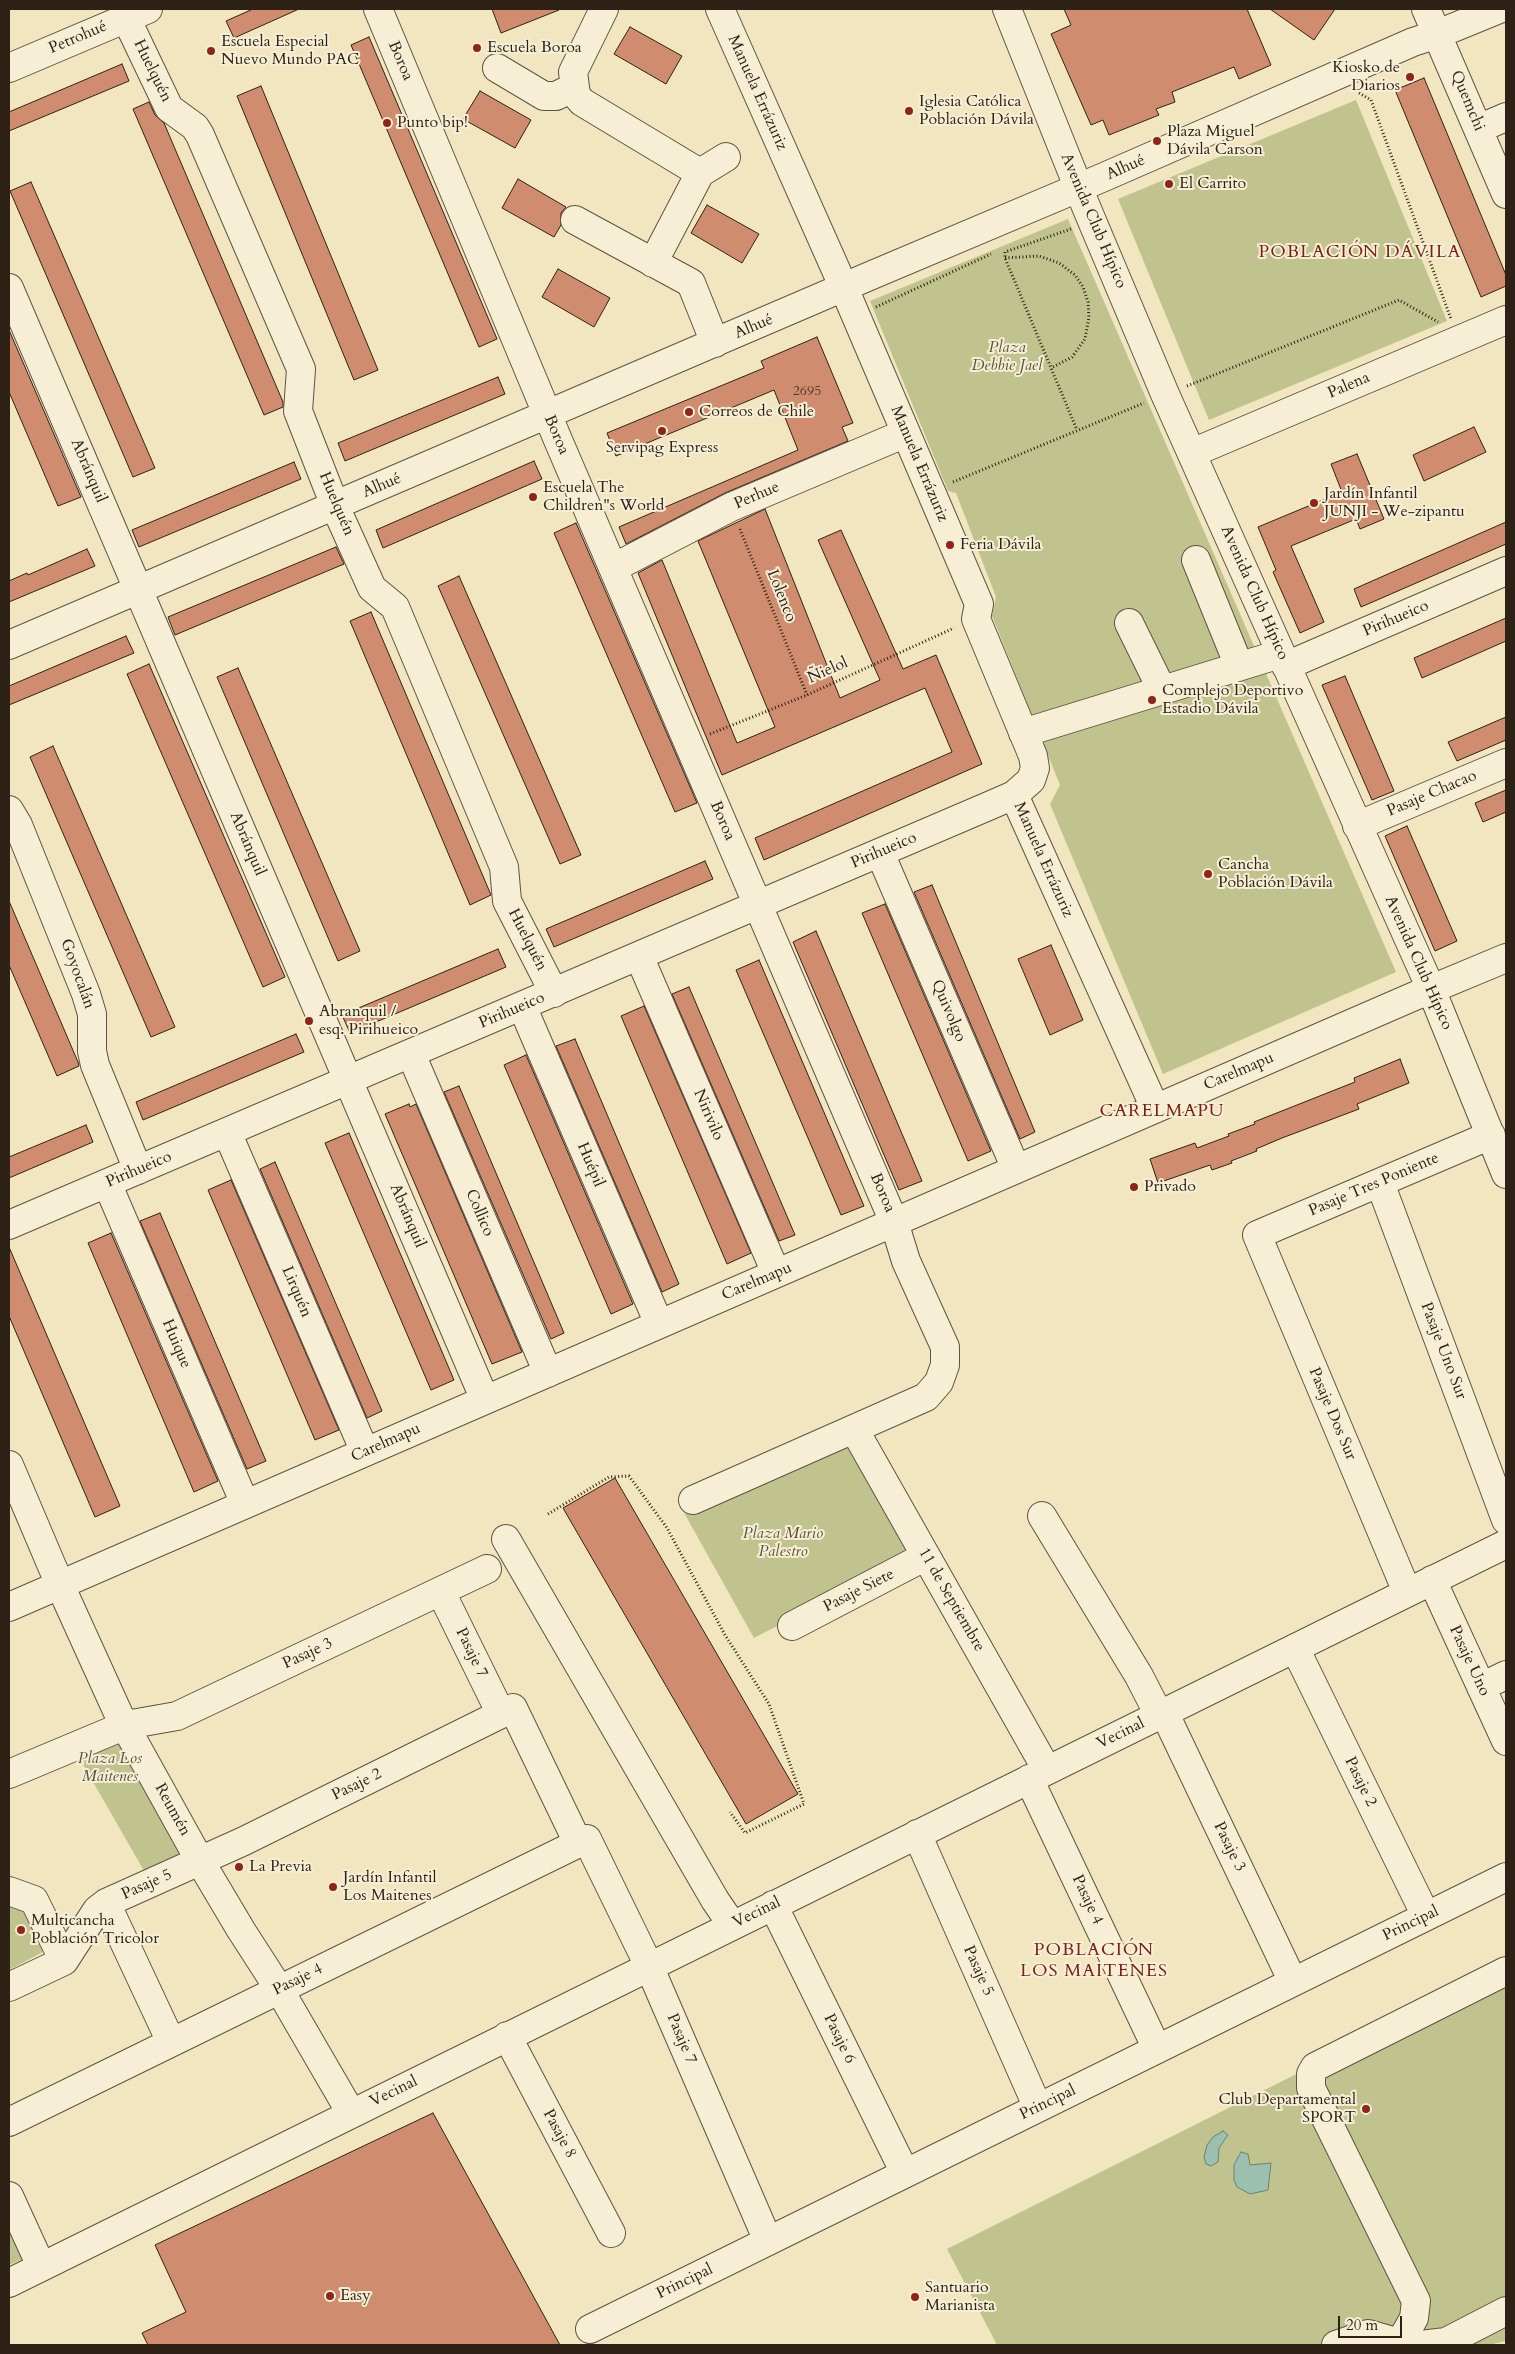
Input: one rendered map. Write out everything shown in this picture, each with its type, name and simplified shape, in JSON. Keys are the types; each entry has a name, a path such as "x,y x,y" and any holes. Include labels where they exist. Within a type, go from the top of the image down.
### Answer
{"street":[{"name":"Boroa","path":"378,9 613,568 894,1222 906,1260 944,1347 945,1365 939,1382 926,1397 693,1500"},
{"path":"604,9 573,72 576,95 582,102 700,173"},
{"name":"Manuela Errázuriz","path":"720,9 844,288 979,604 976,619 1033,756 1034,774 1026,786 1014,795 1155,1108"},
{"name":"Avenida Club Hípico","path":"1007,9 1165,394 1497,1139 1506,1174"},
{"name":"Quemchi","path":"1426,9 1506,194"},
{"name":"Alhué","path":"9,645 1079,188 1404,46 1499,9"},
{"name":"Petrohué","path":"9,68 119,15"},
{"name":"Huelquén","path":"119,15 169,108 195,127 220,180 301,369 298,410 335,506 372,588 395,607 504,867 507,901 554,993"},
{"path":"497,68 544,96 556,96 574,87"},
{"path":"1478,129 1506,117"},
{"path":"653,263 700,173 726,157"},
{"path":"574,220 691,283 715,344"},
{"name":"Abránquil","path":"9,288 485,1400"},
{"name":"Palena","path":"1192,453 1457,333 1506,320"},
{"name":"Perhue","path":"613,568 731,507 906,433"},
{"path":"1196,560 1239,666"},
{"name":"Pirihueico","path":"1023,733 1239,666 1283,660 1506,571"},
{"path":"1129,623 1162,690"},
{"name":"Pasaje Chacao","path":"1357,826 1506,763"},
{"name":"Pirihueico","path":"9,1225 1014,795"},
{"name":"Goyocalán","path":"9,810 18,825 86,994 92,1014 94,1065 138,1170"},
{"name":"Quivolgo","path":"880,853 1016,1169"},
{"name":"Nirivilo","path":"639,956 776,1273"},
{"name":"Carelmapu","path":"9,1607 1155,1108 1506,958"},
{"name":"Huépil","path":"522,1006 659,1324"},
{"name":"Collico","path":"411,1054 548,1372"},
{"name":"Lirquén","path":"227,1132 365,1452"},
{"name":"Pasaje Tres Poniente","path":"1257,1235 1380,1183 1497,1139"},
{"name":"Huique","path":"107,1183 245,1504"},
{"name":"Pasaje Uno Sur","path":"1380,1183 1506,1520"},
{"name":"Pasaje Dos Sur","path":"1257,1235 1407,1592"},
{"name":"11 de Septiembre","path":"854,1429 926,1556 1038,1774"},
{"name":"Reumén","path":"9,1465 60,1585 126,1725 200,1861 279,1989 351,2114"},
{"name":"Pasaje 3","path":"1042,1516 1161,1714 1293,1982"},
{"path":"506,1538 715,1900 732,1925"},
{"name":"Vecinal","path":"9,2282 1506,1544"},
{"name":"Pasaje Siete","path":"792,1626 926,1556"},
{"name":"Pasaje 3","path":"126,1725 177,1716 487,1569"},
{"name":"Pasaje Uno","path":"1432,1580 1506,1741"},
{"name":"Pasaje 7","path":"441,1592 582,1841 649,1966 768,2241"},
{"name":"Pasaje 2","path":"1295,1648 1426,1916"},
{"path":"1481,1687 1506,1675"},
{"name":"Pasaje 2","path":"200,1861 507,1711"},
{"path":"9,1774 126,1725"},
{"name":"Pasaje 4","path":"1038,1774 1157,2049"},
{"name":"Pasaje 5","path":"917,1834 1038,2108"},
{"name":"Pasaje 4","path":"9,2122 582,1841"},
{"name":"Pasaje 5","path":"64,1961 97,1910 106,1903 200,1861"},
{"name":"Principal","path":"590,2329 1506,1877"},
{"path":"9,1891 34,1900 64,1961 9,1987"},
{"path":"106,1903 171,2042"},
{"name":"Pasaje 6","path":"773,1906 905,2173"},
{"path":"1409,2345 1416,2301 1311,2088 1311,2074 1315,2068 1506,1972"},
{"name":"Pasaje 8","path":"507,2036 611,2233"},
{"path":"9,2196 41,2266"},
{"path":"1342,2345 1368,2334 1409,2345 1446,2342 1506,2311"}],"path":[{"path":"1353,90 1371,100 1457,333"},
{"path":"1077,430 1005,258 1005,252 1079,226"},
{"path":"1004,247 1013,243"},
{"path":"856,316 996,251"},
{"path":"1005,258 1039,256 1059,263 1075,275 1083,287 1088,302 1089,317 1085,339 1072,357 1051,368"},
{"path":"931,491 1399,300 1457,333"},
{"name":"Lolenco","path":"731,507 807,695"},
{"name":"Ñielol","path":"688,743 807,695 976,619"},
{"path":"548,1514 609,1477 630,1476 667,1528 725,1635 768,1704 804,1804 745,1833 730,1812"}],"green space":[{"path":"1356,100 1447,321 1209,420 1118,199"},
{"name":"Complejo Deportivo Estadio Dávila","path":"1068,219 1396,972 1163,1074 1050,804 1060,785 992,616 996,597 956,493 948,491 870,301"},
{"name":"Plaza Mario Palestro","path":"843,1440 913,1555 754,1638 683,1511"},
{"name":"Plaza Los Maitenes","path":"117,1737 185,1858 147,1876 77,1754"},
{"name":"Multicancha Población Tricolor","path":"19,1903 43,1952 9,1970 9,1908"},
{"name":"Club Departamental SPORT","path":"1506,1969 1506,2341 1488,2345 997,2345 947,2249"},
{"path":"9,2218 27,2257 9,2265"}],"shaded area":[{"path":"1223,2131 1228,2135 1219,2148 1218,2162 1211,2166 1206,2164 1204,2157 1207,2145 1213,2137"},
{"path":"1241,2152 1248,2154 1250,2165 1271,2163 1268,2190 1250,2194 1237,2187 1234,2180 1234,2165"}],"building":[{"path":"253,9 299,9 234,38 226,21"},
{"path":"492,9 559,9 559,10 501,33"},
{"path":"1064,9 1247,9 1271,65 1239,79 1234,67 1172,92 1175,102 1156,109 1159,115 1109,135 1103,120 1091,125 1051,34 1071,25"},
{"path":"1270,9 1335,9 1314,40"},
{"path":"630,27 682,56 666,84 614,54"},
{"path":"369,37 497,339 479,347 351,45"},
{"path":"122,64 129,81 9,131 9,112"},
{"path":"1424,78 1506,275 1506,286 1481,297 1395,90"},
{"path":"261,86 378,370 354,380 237,96"},
{"path":"480,91 531,120 515,148 463,119"},
{"path":"149,102 155,115 164,123 283,402 283,407 264,415 133,109"},
{"path":"518,179 566,207 561,213 561,225 554,237 502,208"},
{"path":"31,182 155,468 133,477 10,191"},
{"path":"707,205 759,234 742,263 691,233"},
{"path":"558,269 610,298 594,327 542,297"},
{"path":"9,330 81,497 58,506 9,392"},
{"path":"817,337 853,423 842,427 848,441 725,493 626,544 619,527 798,450 774,390 616,456 607,433 764,368 761,361"},
{"path":"498,377 505,394 345,461 338,443"},
{"path":"1474,427 1486,452 1424,481 1413,455"},
{"path":"1357,454 1384,519 1360,529 1356,519 1291,546 1324,622 1300,633 1273,572 1276,570 1258,527 1342,492 1331,464"},
{"path":"534,461 542,479 383,548 376,530"},
{"path":"294,462 301,479 139,547 132,530"},
{"path":"765,509 840,698 880,680 818,540 841,530 903,669 936,655 982,764 764,860 755,838 952,752 925,688 722,775 638,573 662,560 737,743 775,727 698,541"},
{"path":"1506,522 1506,544 1361,607 1354,589"},
{"path":"576,523 697,803 675,812 554,533"},
{"path":"336,547 344,564 175,635 168,617"},
{"path":"87,549 95,566 9,602 9,581 27,573 28,575"},
{"path":"459,576 581,855 560,864 438,586"},
{"path":"371,612 491,895 470,905 350,621"},
{"path":"1506,618 1506,641 1422,678 1414,658"},
{"path":"126,636 134,653 9,705 9,686"},
{"path":"149,664 285,977 263,987 127,674"},
{"path":"238,668 360,951 338,961 217,677"},
{"path":"1345,676 1394,791 1372,800 1322,685"},
{"path":"1506,717 1506,740 1457,761 1448,742"},
{"path":"53,746 175,1027 151,1037 30,757"},
{"path":"1506,790 1506,812 1483,822 1475,803"},
{"path":"1407,826 1457,941 1435,951 1385,836"},
{"path":"705,861 713,879 554,947 546,929"},
{"path":"932,885 1035,1132 1020,1139 914,892"},
{"path":"9,901 78,1062 79,1066 57,1076 9,965"},
{"path":"885,904 991,1151 968,1161 862,913"},
{"path":"816,931 922,1181 899,1190 793,942"},
{"path":"1051,945 1083,1020 1050,1035 1018,959"},
{"path":"498,949 506,967 350,1033 342,1015"},
{"path":"759,960 864,1206 841,1215 736,970"},
{"path":"689,987 795,1235 779,1241 672,994"},
{"path":"644,1006 751,1253 727,1264 621,1016"},
{"path":"296,1034 304,1052 143,1120 136,1102"},
{"path":"575,1039 679,1284 662,1292 556,1046"},
{"path":"526,1055 633,1304 611,1314 504,1065"},
{"path":"1400,1059 1409,1083 1357,1104 1359,1109 1256,1149 1257,1151 1231,1161 1232,1163 1212,1170 1210,1165 1158,1183 1150,1159 1195,1143 1197,1148 1229,1136 1228,1134 1255,1124 1254,1122 1355,1082 1354,1078"},
{"path":"459,1086 564,1333 551,1339 444,1092"},
{"path":"409,1104 410,1107 416,1104 522,1352 492,1364 385,1114"},
{"path":"86,1125 93,1142 9,1178 9,1157"},
{"path":"349,1133 454,1380 431,1390 325,1143"},
{"path":"275,1162 382,1411 367,1418 260,1169"},
{"path":"231,1180 339,1430 315,1440 208,1190"},
{"path":"160,1213 266,1461 247,1469 140,1221"},
{"path":"111,1233 218,1481 194,1492 88,1243"},
{"path":"9,1247 120,1506 95,1517 9,1316"},
{"path":"615,1478 798,1794 746,1824 563,1508"},
{"path":"433,2113 560,2345 148,2345 142,2333 186,2312 155,2245"}],"place":[{"name":"Escuela Boroa","path":"477,48"},
{"name":"Escuela Especial Nuevo Mundo PAC","path":"211,51"},
{"name":"Kiosko de Diarios","path":"1410,77"},
{"name":"Iglesia Católica Población Dávila","path":"909,111"},
{"name":"Punto bip!","path":"387,123"},
{"name":"Plaza Miguel Dávila Carson","path":"1157,141"},
{"name":"El Carrito","path":"1169,184"},
{"name":"Correos de Chile","path":"689,412"},
{"name":"Servipag Express","path":"662,431"},
{"name":"Escuela The Children\"s World","path":"533,497"},
{"name":"Jardín Infantil JUNJI - We-zipantu","path":"1314,503"},
{"name":"Feria Dávila","path":"950,545"},
{"name":"Complejo Deportivo Estadio Dávila","path":"1152,700"},
{"name":"Cancha Población Dávila","path":"1208,874"},
{"name":"Abranquil / esq. Pirihueico","path":"309,1021"},
{"name":"Privado","path":"1134,1187"},
{"name":"La Previa","path":"239,1867"},
{"name":"Jardín Infantil Los Maitenes","path":"333,1887"},
{"name":"Multicancha Población Tricolor","path":"21,1930"},
{"name":"Club Departamental SPORT","path":"1366,2109"},
{"name":"Easy","path":"330,2296"},
{"name":"Santuario Marianista","path":"915,2297"}],"district":[{"name":"POBLACIÓN DÁVILA","path":"1360,253"},
{"name":"CARELMAPU","path":"1162,1112"},
{"name":"POBLACIÓN LOS MAITENES","path":"1094,1961"}],"park label":[{"name":"Plaza Debbie Jael","path":"1007,357"}]}
